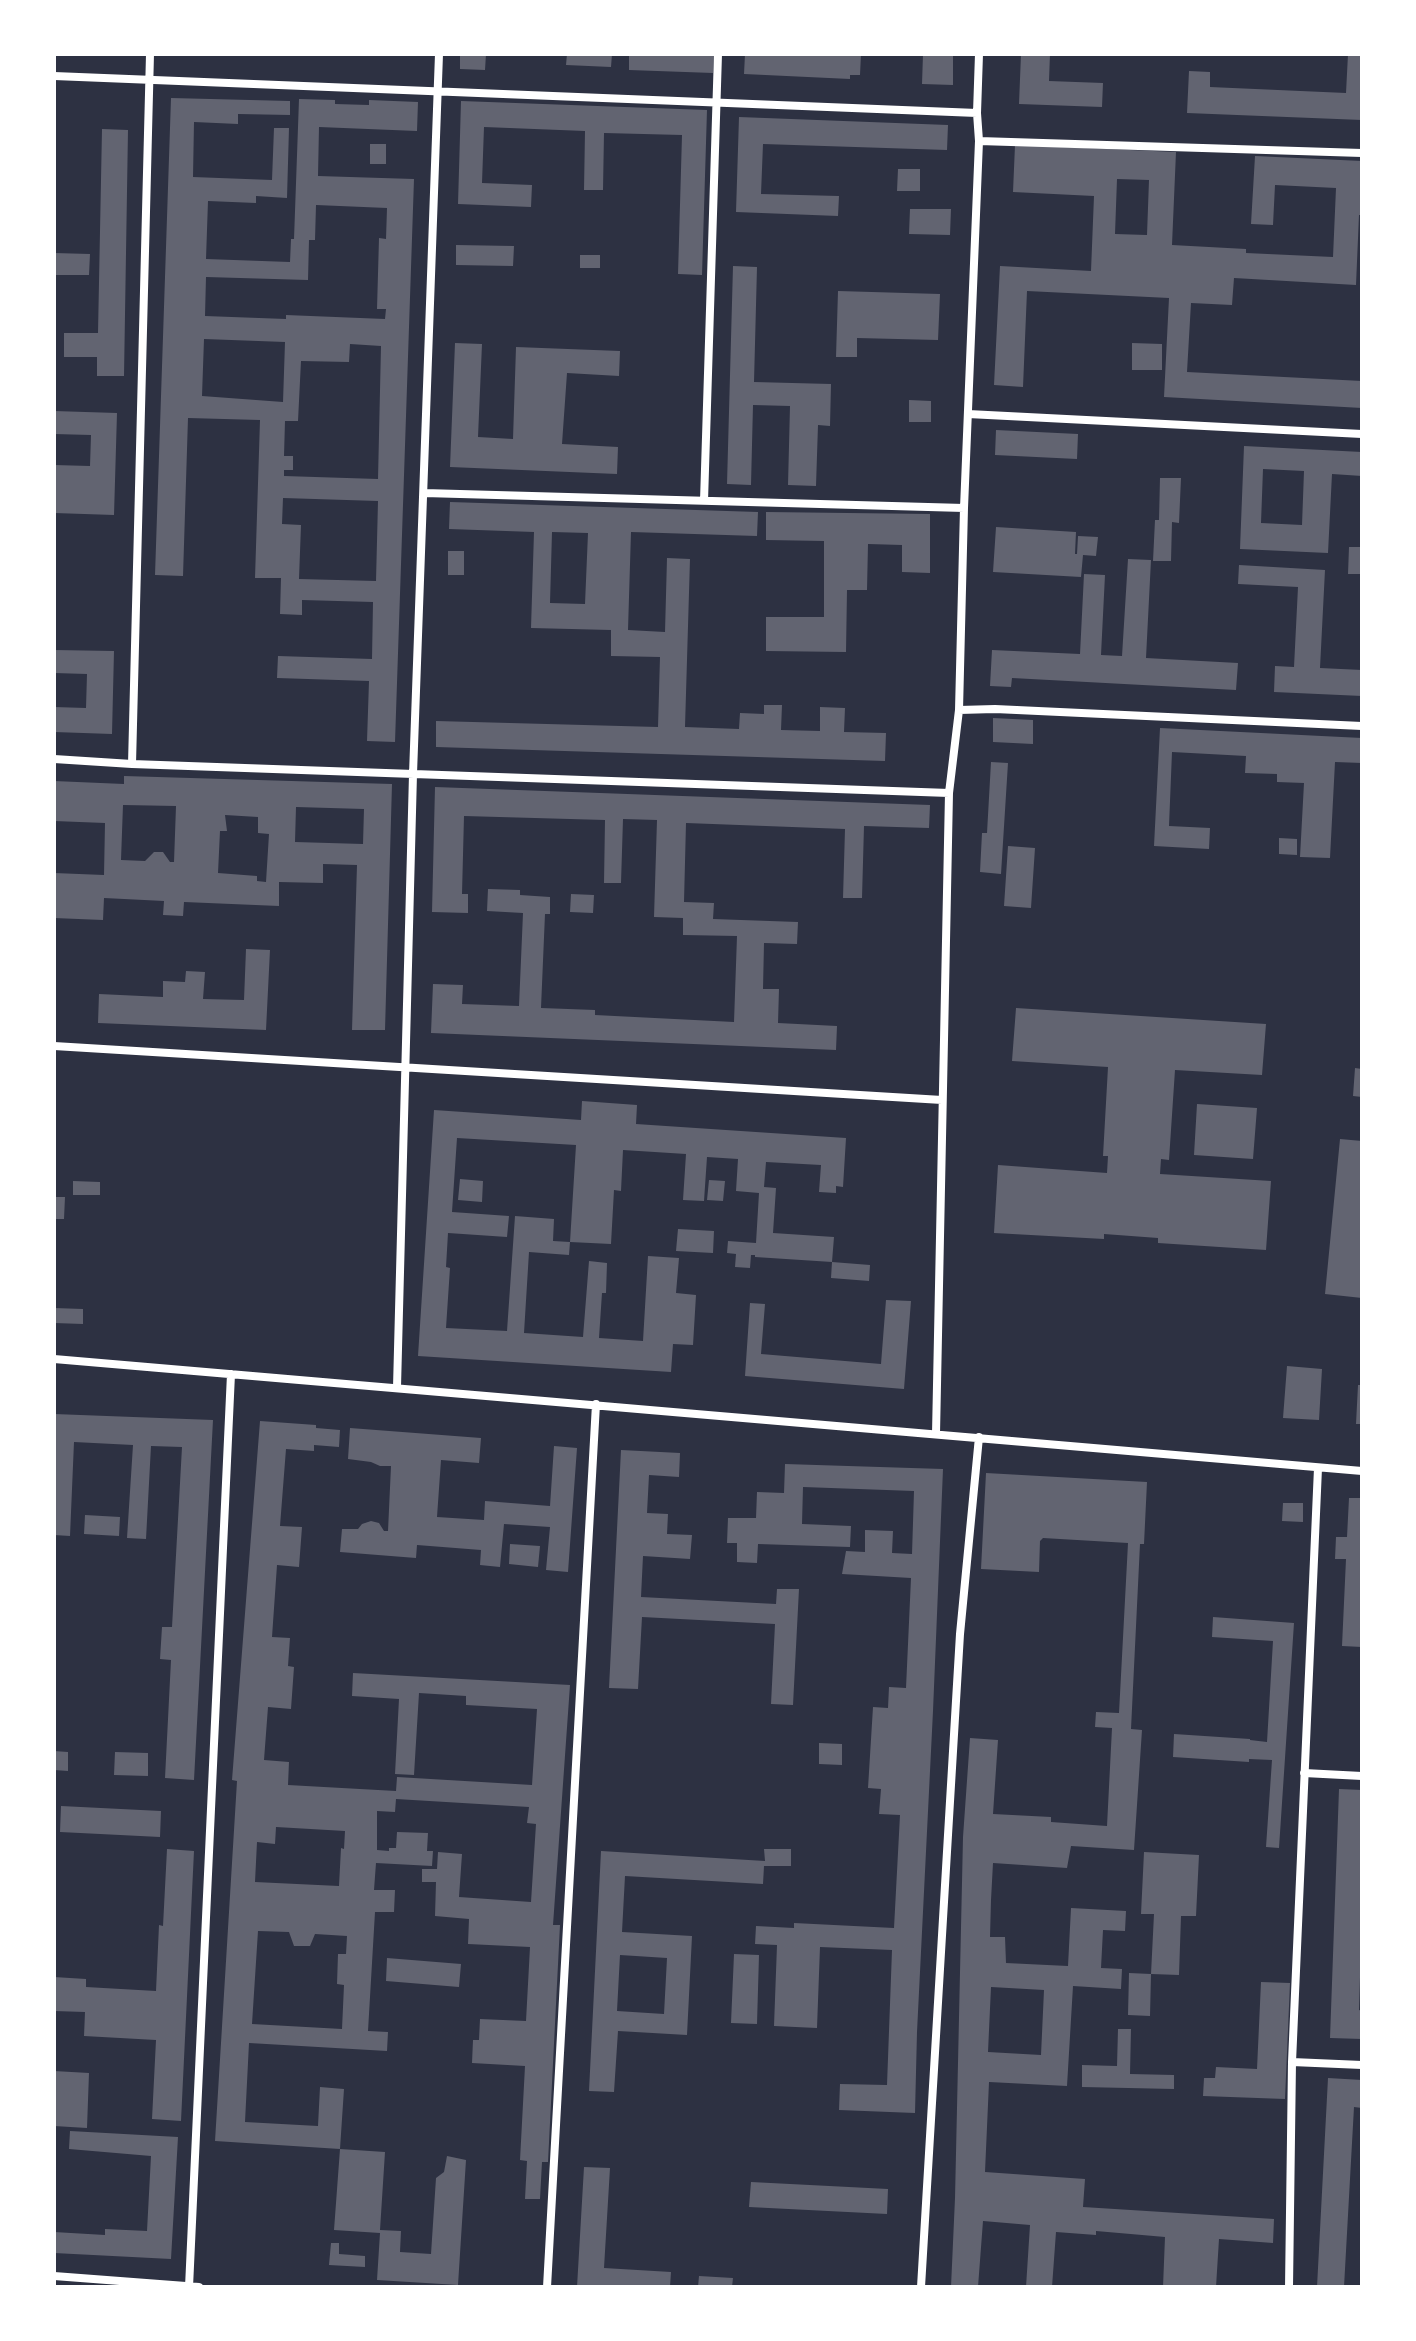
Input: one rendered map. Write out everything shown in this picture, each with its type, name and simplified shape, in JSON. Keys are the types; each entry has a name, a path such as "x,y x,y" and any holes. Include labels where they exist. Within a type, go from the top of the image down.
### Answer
{"street":[{"path":"132,764 150,54"},
{"path":"397,1387 413,774 439,54"},
{"path":"704,501 718,54"},
{"path":"936,1434 949,793 959,710 979,141 979,54"},
{"path":"54,76 977,113"},
{"path":"979,141 1362,153"},
{"path":"968,414 1362,434"},
{"path":"424,493 964,508"},
{"path":"959,710 995,709 1362,726"},
{"path":"54,759 949,793"},
{"path":"54,1046 942,1100"},
{"path":"54,1359 1362,1471"},
{"path":"189,2287 231,1374"},
{"path":"547,2287 596,1404"},
{"path":"921,2287 960,1634 979,1437"},
{"path":"1289,2287 1292,2062 1318,1468"},
{"path":"1304,1773 1362,1776"},
{"path":"1292,2062 1362,2065"},
{"path":"54,2276 199,2287"}],"building":[{"path":"460,54 486,54 485,70 460,69"},
{"path":"567,54 612,54 611,67 566,65"},
{"path":"629,54 714,54 713,73 629,70"},
{"path":"745,54 861,54 860,75 850,75 850,79 744,74"},
{"path":"923,54 953,54 953,85 922,84"},
{"path":"1021,54 1050,54 1049,81 1103,83 1102,107 1019,104"},
{"path":"1348,54 1362,54 1362,120 1187,113 1189,71 1210,72 1210,87 1346,93"},
{"path":"171,98 290,101 290,115 238,114 238,124 194,122 193,177 272,180 274,128 289,128 287,198 256,196 256,203 208,201 206,259 290,262 291,239 294,239 299,99 369,105 369,100 418,102 417,131 319,127 318,176 414,179 395,742 367,741 369,681 277,678 278,656 372,659 373,602 302,600 302,615 280,614 281,578 255,578 260,420 188,418 183,576 155,575","holes":["316,205 387,208 386,239 379,238 377,309 386,309 385,319 205,316 206,277 308,280 309,240 315,240","204,339 285,342 283,402 202,396","350,344 381,346 378,479 284,476 284,470 293,470 293,456 284,456 285,421 298,421 301,361 349,362","283,498 378,501 376,581 299,579 301,525 282,524"]},
{"path":"461,101 707,110 702,275 678,274 682,135 604,133 603,190 584,190 585,131 484,127 482,183 532,185 531,207 458,204"},
{"path":"739,117 948,125 947,150 763,144 761,194 839,196 838,216 736,212"},
{"path":"102,129 128,130 124,376 97,376 97,357 64,357 64,333 98,333"},
{"path":"370,144 386,144 386,164 370,164"},
{"path":"1015,145 1176,152 1172,245 1246,249 1246,253 1333,257 1336,188 1275,185 1273,225 1251,224 1255,156 1362,161 1362,215 1359,215 1356,285 1234,278 1232,305 1191,303 1187,372 1362,381 1362,408 1164,397 1169,298 1027,291 1023,387 994,385 1000,266 1091,271 1094,196 1013,192","holes":["1117,179 1149,180 1147,235 1115,234"]},
{"path":"898,169 920,169 920,191 897,191"},
{"path":"910,209 951,209 950,235 909,234"},
{"path":"456,245 514,246 513,266 456,265"},
{"path":"54,253 90,254 89,275 54,275"},
{"path":"580,255 600,255 600,268 580,268"},
{"path":"733,266 757,267 754,382 831,384 830,426 818,425 816,486 788,485 790,406 753,405 751,485 727,484"},
{"path":"838,291 940,294 938,340 857,338 857,357 836,357"},
{"path":"455,343 482,344 478,437 513,439 516,347 620,351 619,376 567,373 562,444 618,447 617,474 450,467"},
{"path":"1132,343 1162,344 1162,370 1132,370"},
{"path":"909,400 931,401 931,422 909,422"},
{"path":"54,411 117,413 114,515 54,513 54,465 90,466 91,435 54,434"},
{"path":"996,430 1078,434 1077,459 995,455"},
{"path":"1244,446 1362,452 1362,476 1332,474 1328,553 1240,549","holes":["1263,469 1304,471 1302,525 1261,523"]},
{"path":"1160,478 1181,478 1179,523 1172,522 1171,561 1153,561 1155,520 1159,520"},
{"path":"450,502 758,512 757,536 631,532 628,630 665,632 667,558 690,559 685,727 739,729 740,713 764,714 764,705 782,705 781,730 820,731 820,707 845,708 844,732 886,733 885,761 436,747 436,721 658,727 660,657 611,656 611,630 531,628 534,532 449,529","holes":["552,532 588,533 585,604 550,603"]},
{"path":"766,512 930,514 930,573 902,572 902,545 868,544 867,590 847,590 846,652 766,651 766,617 824,617 824,541 766,540"},
{"path":"996,527 1076,532 1075,554 1078,536 1098,537 1096,556 1083,555 1081,577 993,572"},
{"path":"1349,547 1362,547 1362,574 1348,574"},
{"path":"448,551 464,551 464,575 448,575"},
{"path":"1128,559 1151,560 1146,658 1238,663 1236,690 1012,678 1011,687 990,686 992,650 1080,654 1084,574 1105,575 1101,655 1122,656"},
{"path":"1239,565 1325,570 1320,668 1362,670 1362,696 1274,692 1275,666 1294,667 1298,587 1238,584"},
{"path":"54,650 114,651 112,734 54,732 54,707 86,708 87,674 54,673"},
{"path":"993,718 1033,720 1033,744 993,742"},
{"path":"1160,728 1362,738 1362,763 1335,762 1330,858 1300,857 1304,783 1277,782 1277,774 1245,773 1246,756 1172,752 1169,826 1210,828 1209,849 1154,846"},
{"path":"991,762 1008,763 1001,874 980,872 982,833 987,833"},
{"path":"124,776 392,784 385,1030 352,1030 357,865 323,864 323,883 279,882 279,906 184,902 183,916 163,915 164,901 104,898 103,920 54,918 54,873 104,875 105,823 54,821 54,781 124,784","holes":["123,805 176,806 174,862 170,862 163,852 154,852 145,861 121,860","296,807 364,809 363,844 295,842","225,815 258,817 258,833 269,834 266,882 257,881 257,876 218,873 220,831 227,831"]},
{"path":"435,787 930,805 929,828 864,826 862,898 843,898 845,829 686,823 684,902 714,903 713,919 798,922 797,944 764,943 763,989 779,989 778,1023 837,1026 836,1050 431,1033 433,984 463,985 462,1004 519,1006 523,913 487,911 488,889 520,890 520,895 550,897 550,914 545,914 541,1008 595,1010 595,1015 734,1022 737,936 683,935 683,918 654,917 657,820 623,819 621,883 604,883 605,820 464,816 462,894 468,894 468,913 432,912"},
{"path":"1279,838 1297,839 1297,855 1279,854"},
{"path":"1008,846 1035,848 1031,908 1004,906"},
{"path":"571,894 594,895 593,913 570,912"},
{"path":"246,949 270,950 266,1030 98,1023 99,994 163,997 163,981 185,982 186,971 205,972 203,999 244,1000"},
{"path":"1016,1008 1266,1024 1262,1075 1175,1070 1169,1160 1161,1159 1160,1174 1271,1181 1266,1250 1158,1243 1158,1238 1104,1234 1104,1239 994,1233 998,1165 1107,1173 1108,1156 1103,1156 1108,1067 1012,1061"},
{"path":"1355,1068 1362,1069 1362,1097 1353,1096"},
{"path":"582,1101 637,1105 636,1124 846,1138 843,1187 836,1186 836,1193 819,1192 821,1165 766,1162 764,1187 776,1188 773,1233 834,1237 832,1262 751,1255 750,1268 735,1267 736,1254 727,1253 728,1241 756,1243 759,1193 736,1191 738,1159 707,1157 704,1201 683,1200 686,1154 623,1150 621,1191 614,1190 611,1244 570,1242 569,1255 529,1252 524,1333 583,1337 589,1261 607,1263 599,1338 643,1341 648,1256 679,1258 676,1293 696,1295 693,1345 673,1344 671,1372 418,1356 434,1110 581,1120","holes":["457,1138 576,1145 570,1242 553,1241 554,1219 515,1216 507,1331 446,1328 450,1268 446,1267 448,1233 507,1237 509,1216 452,1212"]},
{"path":"1197,1104 1257,1108 1253,1159 1194,1155"},
{"path":"1340,1139 1362,1141 1362,1298 1325,1294"},
{"path":"460,1179 483,1181 482,1202 458,1200"},
{"path":"709,1180 725,1181 723,1201 707,1200"},
{"path":"73,1181 100,1182 100,1195 73,1195"},
{"path":"54,1197 65,1197 64,1219 54,1219"},
{"path":"678,1229 714,1231 713,1253 676,1251"},
{"path":"832,1262 870,1265 869,1281 831,1278"},
{"path":"886,1300 911,1301 904,1389 745,1376 750,1303 765,1304 761,1354 881,1364"},
{"path":"54,1308 83,1309 83,1324 54,1323"},
{"path":"1287,1366 1322,1369 1319,1420 1283,1418"},
{"path":"1358,1385 1362,1385 1362,1424 1356,1424"},
{"path":"54,1414 213,1420 194,1780 165,1778 171,1660 160,1659 162,1627 172,1627 182,1447 151,1446 146,1539 127,1538 133,1445 74,1442 70,1536 54,1535"},
{"path":"260,1421 340,1430 339,1447 314,1445 314,1451 286,1449 280,1526 302,1527 299,1567 277,1565 272,1637 290,1638 288,1666 294,1667 291,1709 268,1707 264,1760 289,1762 288,1785 396,1791 397,1777 532,1785 537,1709 466,1705 466,1696 419,1693 414,1775 395,1774 399,1699 352,1696 353,1673 570,1685 553,1925 560,1925 548,2162 542,2162 540,2199 525,2199 527,2161 520,2160 525,2066 472,2063 473,2040 479,2040 480,2019 526,2021 530,1947 468,1944 469,1919 435,1916 436,1882 422,1882 422,1869 437,1869 438,1852 462,1854 459,1897 531,1902 536,1824 527,1823 529,1807 396,1799 395,1812 377,1811 377,1850 396,1848 397,1832 428,1833 427,1851 433,1851 432,1866 376,1863 374,1890 395,1890 394,1912 375,1912 368,2031 388,2032 387,2051 249,2043 245,2122 318,2126 320,2087 344,2089 340,2149 215,2141 237,1781 232,1780","holes":["276,1827 345,1831 339,1886 255,1882 257,1842 275,1844","258,1931 289,1932 294,1946 310,1946 315,1934 347,1936 346,1954 338,1954 337,1984 344,1985 342,2029 252,2024"]},
{"path":"350,1428 481,1438 479,1463 441,1460 437,1517 484,1520 485,1501 550,1506 554,1446 577,1448 568,1572 546,1570 550,1527 504,1524 500,1567 480,1565 481,1550 417,1545 416,1558 340,1552 342,1529 358,1529 371,1521 388,1531 391,1466 348,1459"},
{"path":"621,1450 680,1453 679,1477 649,1475 647,1513 668,1514 667,1534 692,1535 690,1559 643,1556 641,1597 776,1604 777,1589 799,1589 793,1705 771,1704 775,1624 642,1617 638,1689 609,1688"},
{"path":"785,1464 943,1469 915,2113 839,2110 840,2084 887,2085 892,1950 820,1947 817,2028 774,2026 777,1945 755,1944 756,1926 794,1928 794,1923 894,1928 900,1815 879,1814 881,1789 868,1788 873,1707 888,1708 889,1687 906,1688 911,1578 842,1574 846,1551 865,1552 865,1530 893,1531 892,1553 912,1554 914,1491 803,1487 802,1524 851,1526 850,1547 758,1544 757,1563 737,1562 737,1543 727,1543 728,1518 756,1518 757,1492 784,1493"},
{"path":"986,1473 1147,1482 1144,1544 1140,1544 1131,1729 1142,1730 1134,1850 1071,1846 1067,1868 993,1863 991,1900 990,1937 1005,1937 1006,1963 1068,1966 1071,1908 1126,1911 1125,1931 1103,1930 1101,1968 1122,1969 1121,1989 1073,1986 1067,2086 989,2082 985,2172 1085,2179 1083,2207 1274,2219 1273,2243 1219,2239 1216,2287 1163,2287 1165,2237 1096,2231 1096,2235 1056,2232 1052,2287 1026,2287 1030,2225 983,2221 978,2287 951,2287 963,1837 970,1738 998,1740 993,1814 1051,1817 1051,1822 1107,1826 1112,1728 1095,1727 1096,1712 1119,1713 1128,1543 1043,1538 1040,1541 1039,1572 981,1569","holes":["991,1987 1044,1990 1041,2055 988,2052"]},
{"path":"1349,1498 1362,1498 1362,1647 1342,1646 1346,1559 1335,1559 1336,1537 1347,1537"},
{"path":"1283,1503 1303,1503 1303,1522 1282,1521"},
{"path":"85,1515 120,1517 119,1536 84,1534"},
{"path":"510,1544 540,1546 538,1567 509,1564"},
{"path":"1213,1617 1294,1623 1279,1848 1266,1847 1272,1760 1249,1759 1249,1762 1173,1757 1174,1734 1267,1742 1273,1641 1212,1637"},
{"path":"819,1743 842,1744 842,1765 819,1764"},
{"path":"54,1751 68,1752 68,1771 54,1770"},
{"path":"115,1752 148,1753 148,1776 114,1775"},
{"path":"1339,1789 1362,1790 1359,2010 1362,2011 1362,2039 1330,2038"},
{"path":"61,1806 161,1811 160,1837 60,1832"},
{"path":"167,1849 194,1851 181,2121 152,2119 156,2040 84,2036 85,2012 54,2011 54,1977 86,1979 86,1987 156,1991"},
{"path":"764,1849 791,1849 791,1866 764,1866 763,1884 625,1876 622,1932 692,1936 687,2035 618,2031 614,2092 589,2091 601,1851 765,1861","holes":["620,1955 667,1958 664,2014 617,2011"]},
{"path":"1144,1852 1199,1855 1196,1916 1181,1916 1179,1975 1151,1974 1154,1914 1141,1914"},
{"path":"734,1954 759,1955 757,2024 731,2023"},
{"path":"387,1958 461,1964 459,1987 386,1981"},
{"path":"1129,1973 1151,1974 1150,2016 1128,2015"},
{"path":"1261,1982 1290,1983 1285,2099 1203,2096 1204,2078 1215,2078 1216,2067 1257,2069"},
{"path":"1118,2029 1131,2029 1130,2074 1174,2075 1174,2089 1082,2087 1082,2065 1117,2066"},
{"path":"54,2071 89,2073 87,2128 54,2126"},
{"path":"1328,2078 1362,2080 1362,2108 1354,2107 1344,2287 1317,2287"},
{"path":"70,2131 178,2137 171,2259 54,2253 54,2232 105,2235 105,2229 147,2231 151,2156 69,2149"},
{"path":"340,2149 385,2152 380,2230 401,2231 400,2252 431,2254 436,2178 444,2172 447,2156 466,2160 458,2285 377,2280 380,2233 334,2230"},
{"path":"584,2167 610,2168 604,2268 671,2272 670,2287 577,2287"},
{"path":"751,2182 888,2189 887,2214 749,2207"},
{"path":"331,2243 339,2243 339,2254 365,2256 365,2267 329,2265"},
{"path":"699,2276 733,2278 732,2287 698,2287"}]}
